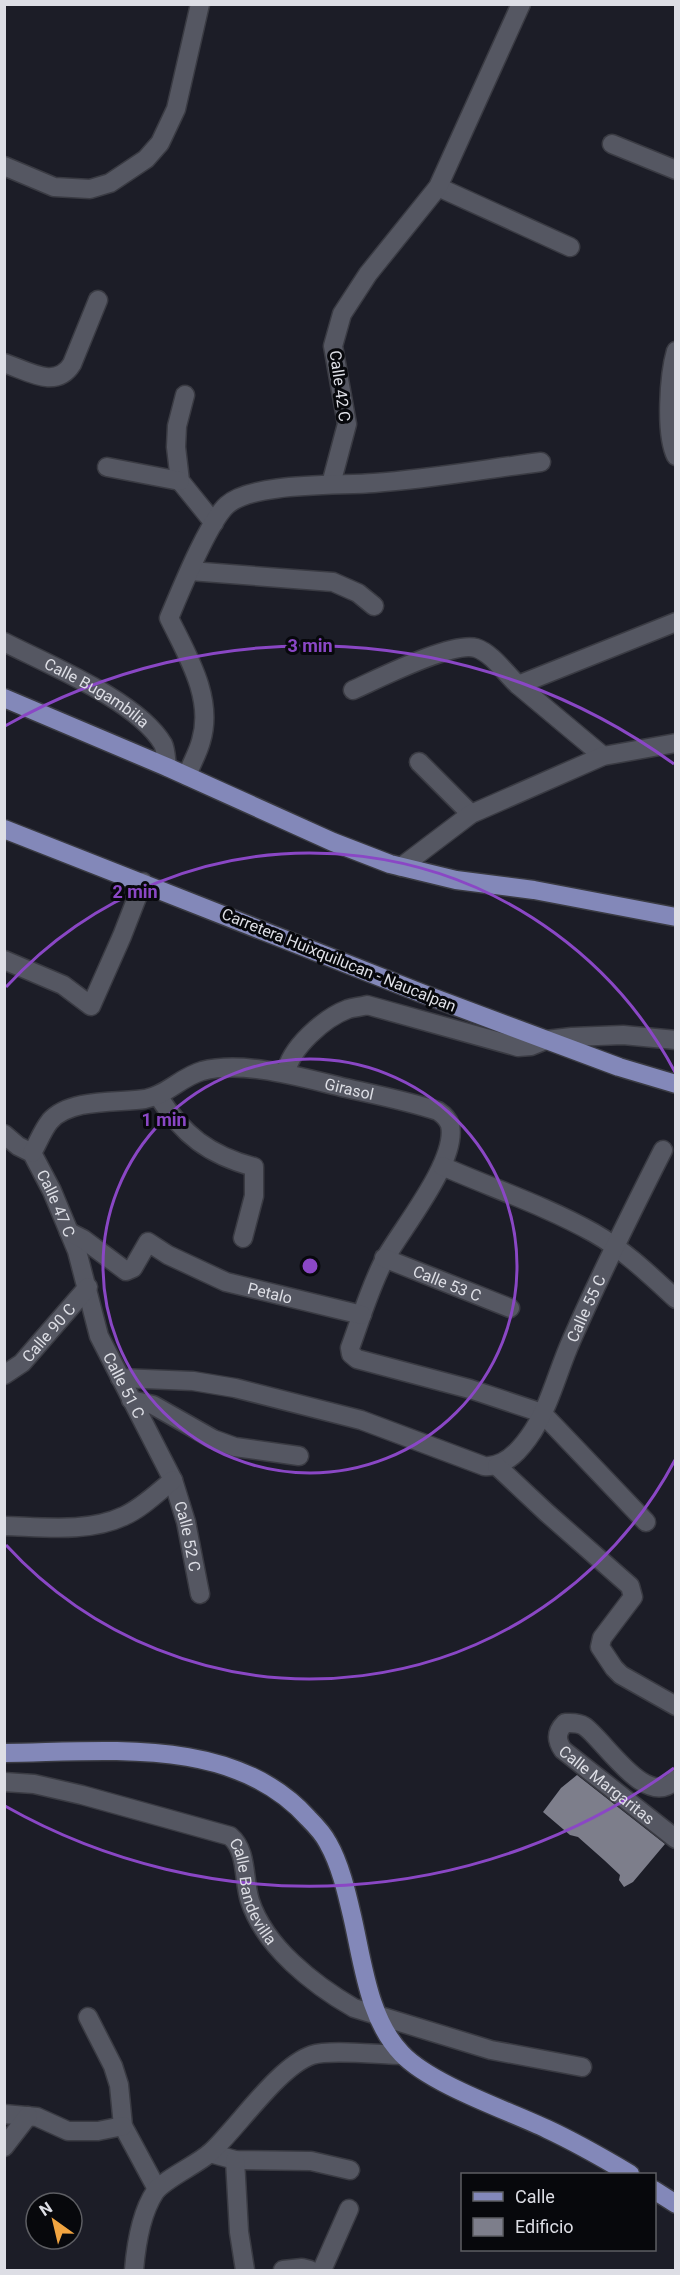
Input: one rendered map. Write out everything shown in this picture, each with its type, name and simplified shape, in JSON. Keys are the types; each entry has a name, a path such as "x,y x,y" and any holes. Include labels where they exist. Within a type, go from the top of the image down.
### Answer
{"main road":[{"path":"4,698 167,767 333,842 401,867 456,880 534,890 675,918"},
{"name":"Carretera Huixquilucan - Naucalpan","path":"4,829 426,995 620,1067 675,1084"},
{"path":"4,1753 143,1752 169,1754 204,1760 244,1772 265,1782 289,1798 318,1829 332,1851 346,1889 367,1981 378,2015 392,2041 403,2055 442,2081 549,2130 626,2173"},
{"path":"656,2191 675,2204"}],"street":[{"path":"4,166 54,187 90,189 110,183 146,159 160,143 176,109 200,4"},
{"name":"Calle 42 C","path":"331,484 347,424 333,346 342,314 368,274 438,187 520,4"},
{"path":"612,144 675,170"},
{"path":"438,187 570,247"},
{"path":"4,363 51,378 60,377 72,364 98,300"},
{"path":"674,449 671,378 675,351"},
{"path":"185,395 177,426 176,447 180,481 214,523"},
{"path":"187,776 201,741 205,717 201,690 169,618 214,523 228,504 246,494 304,485 374,483 541,462"},
{"path":"107,467 180,481"},
{"path":"190,571 333,582 358,593 374,606"},
{"path":"518,685 675,622"},
{"name":"Calle Bugambilia","path":"4,642 135,712 164,745 167,767"},
{"path":"352,690 449,650 468,647 484,651 518,685 603,756"},
{"path":"401,867 471,814 603,756 675,742"},
{"path":"418,762 471,814"},
{"path":"4,960 63,985 92,1006 142,882"},
{"path":"286,1073 292,1053 302,1042 347,1009 367,1005 518,1047 531,1046 546,1040 622,1035 675,1040"},
{"name":"Girasol","path":"158,1096 202,1071 257,1069 286,1073 438,1111 447,1118 450,1137 442,1166 421,1204 384,1258 350,1348 351,1354 357,1359 470,1389 542,1413"},
{"path":"32,1153 51,1120 68,1109 110,1101 158,1096 170,1116 199,1143 235,1162 254,1167 252,1210 243,1238"},
{"name":"Calle 47 C","path":"4,1134 18,1146 32,1153 52,1191 77,1251 88,1287"},
{"name":"Calle 55 C","path":"502,1464 532,1432 550,1399 563,1360 613,1245 663,1150"},
{"path":"442,1166 567,1219 613,1245 675,1299"},
{"name":"Petalo","path":"69,1232 83,1239 126,1271 133,1268 148,1242 182,1262 226,1282 362,1315"},
{"name":"Calle 53 C","path":"384,1258 510,1308"},
{"name":"Calle 90 C","path":"4,1375 22,1363 88,1287"},
{"name":"Calle 51 C","path":"88,1287 96,1327 173,1480"},
{"path":"120,1378 193,1381 235,1388 361,1420 484,1466 502,1464 547,1513 630,1586 633,1597 603,1638 600,1647 621,1675 675,1706"},
{"path":"131,1400 153,1405 213,1439 235,1447 299,1456"},
{"path":"542,1413 646,1522"},
{"path":"4,1526 73,1527 115,1520 133,1511 173,1480"},
{"name":"Calle 52 C","path":"173,1480 186,1522 200,1594"},
{"name":"Calle Margaritas","path":"675,1779 664,1786 649,1786 632,1775 584,1726 565,1723 557,1735 559,1745 563,1750 675,1839"},
{"name":"Calle Bandevilla","path":"4,1782 34,1784 82,1795 230,1836 239,1845 250,1901 271,1938 311,1981 354,2008 491,2050 582,2067"},
{"path":"88,2017 113,2066 119,2085 123,2127 157,2189"},
{"path":"134,2271 145,2214 157,2189 210,2153 280,2077 301,2060 314,2054 330,2053 403,2055"},
{"path":"4,2115 37,2117 68,2131 91,2132 123,2127"},
{"path":"4,2146 28,2116"},
{"path":"210,2153 235,2160 311,2161 350,2170"},
{"path":"235,2160 239,2232 245,2271"},
{"path":"322,2271 349,2209"},
{"path":"283,2271 302,2268 310,2271"}],"building":[{"path":"577,1775 665,1844 633,1882 624,1887 619,1880 620,1875 604,1860 578,1837 570,1835 543,1812 561,1788"}]}
